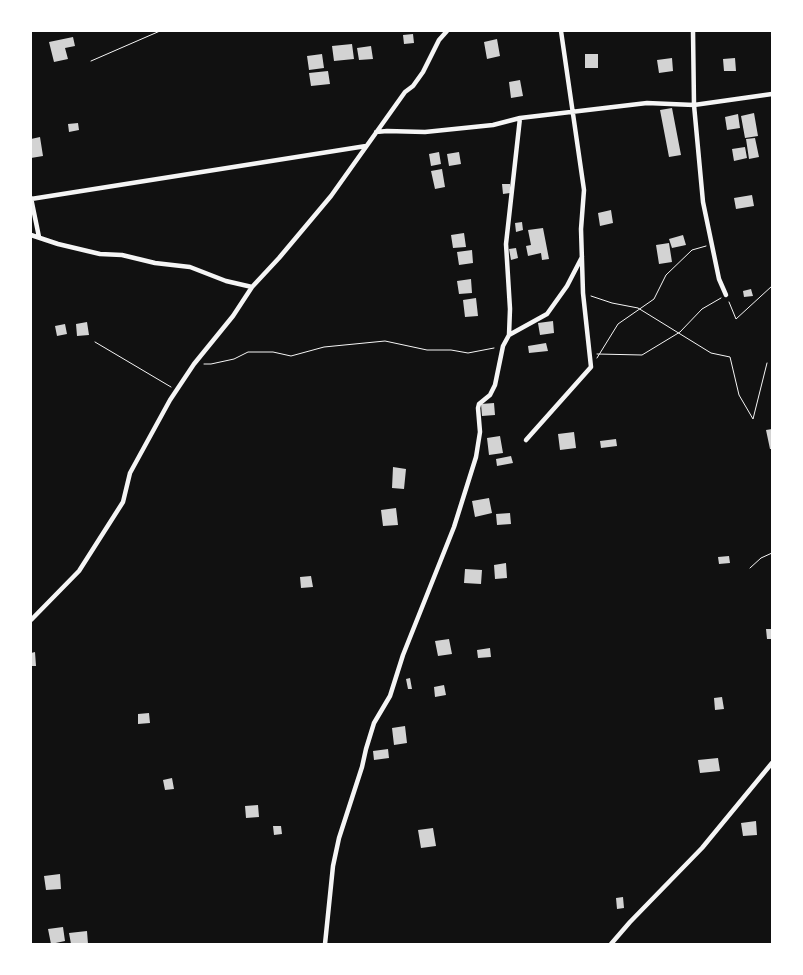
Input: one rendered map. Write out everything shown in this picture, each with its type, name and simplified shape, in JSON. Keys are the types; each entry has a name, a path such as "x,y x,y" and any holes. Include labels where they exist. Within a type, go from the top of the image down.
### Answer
{"street":[{"path":"31,620 78,571 123,502 130,473 176,391 195,363 233,316 252,287 332,196 405,92 413,86 423,72 439,40 447,31"},
{"path":"526,440 591,367 583,293 581,229 584,190 561,31"},
{"path":"693,31 694,105 703,202 719,278 726,295"},
{"path":"376,132 387,130 425,132 494,125 520,118 647,103 694,105 772,94"},
{"path":"509,335 510,309 506,244 520,118"},
{"path":"39,237 31,198 366,146"},
{"path":"31,235 100,254 122,255 155,263 190,267 226,281 252,287"},
{"path":"325,944 329,896 339,838 374,723 390,696 406,648 454,527 476,458 480,432 479,404 490,395 495,385 502,346 509,335 547,314 567,286 582,256"},
{"path":"611,944 702,848 772,763"}],"path":[{"path":"91,61 160,31"},
{"path":"591,367 618,324 638,308 654,299 666,275 692,250 712,245"},
{"path":"590,355 642,355 680,332 702,309 726,295 736,319 772,286"},
{"path":"583,293 612,303 638,308 680,332 711,353 730,357 739,395 753,419 767,363"},
{"path":"195,363 211,364 248,352 273,352 291,356 324,347 385,341 427,350 451,350 468,353 502,346"},
{"path":"95,342 176,391"},
{"path":"750,568 761,558 772,553"}],"building":[{"path":"413,34 414,43 404,44 403,35"},
{"path":"73,37 75,46 65,48 68,59 54,62 49,42"},
{"path":"497,39 500,56 487,59 484,42"},
{"path":"352,44 354,59 334,61 332,46"},
{"path":"371,46 373,59 359,60 357,48"},
{"path":"322,54 324,68 309,70 307,56"},
{"path":"585,54 598,54 598,68 585,68"},
{"path":"672,58 673,71 659,73 657,60"},
{"path":"735,58 736,71 724,71 723,59"},
{"path":"328,71 330,84 311,86 309,73"},
{"path":"520,80 523,96 511,98 509,82"},
{"path":"672,108 681,155 669,157 660,110"},
{"path":"754,113 758,136 745,138 741,116"},
{"path":"738,114 740,128 727,130 725,117"},
{"path":"78,123 79,130 69,132 68,124"},
{"path":"40,137 43,156 31,158 31,139"},
{"path":"755,138 759,157 749,159 746,139"},
{"path":"745,147 747,158 734,161 732,149"},
{"path":"439,152 441,164 431,166 429,154"},
{"path":"459,152 461,164 449,166 447,154"},
{"path":"442,169 445,187 435,189 431,171"},
{"path":"502,184 510,184 510,193 503,194"},
{"path":"752,195 754,206 736,209 734,198"},
{"path":"611,210 613,223 600,226 598,213"},
{"path":"522,222 523,230 516,232 515,223"},
{"path":"543,228 549,259 542,260 541,253 528,256 526,246 531,245 528,230"},
{"path":"464,233 466,247 453,248 451,235"},
{"path":"683,235 686,245 672,248 669,239"},
{"path":"669,243 672,262 659,264 656,245"},
{"path":"516,248 518,258 511,260 509,249"},
{"path":"472,250 473,263 459,265 457,252"},
{"path":"471,279 472,293 459,294 457,281"},
{"path":"751,289 753,296 744,297 743,291"},
{"path":"476,298 478,316 465,317 463,300"},
{"path":"553,321 554,333 540,335 538,323"},
{"path":"87,322 89,335 77,336 76,324"},
{"path":"65,324 67,334 57,336 55,326"},
{"path":"546,343 548,351 529,353 528,346"},
{"path":"494,403 495,415 482,416 481,404"},
{"path":"772,429 772,449 770,449 766,430"},
{"path":"574,432 576,448 560,450 558,434"},
{"path":"500,436 503,453 489,455 487,438"},
{"path":"616,439 617,446 601,448 600,441"},
{"path":"511,456 513,463 497,466 496,459"},
{"path":"393,467 406,469 404,489 392,488"},
{"path":"489,498 492,513 475,517 472,501"},
{"path":"396,508 398,525 383,526 381,510"},
{"path":"510,513 511,524 497,525 496,514"},
{"path":"729,556 730,563 719,564 718,557"},
{"path":"506,563 507,578 495,579 494,565"},
{"path":"465,569 482,570 481,584 464,583"},
{"path":"311,576 313,587 301,588 300,577"},
{"path":"766,629 772,629 772,639 767,639"},
{"path":"449,639 452,654 438,656 435,641"},
{"path":"490,648 491,657 478,658 477,650"},
{"path":"35,652 36,666 31,666 31,653"},
{"path":"410,678 412,689 408,689 406,679"},
{"path":"444,685 446,695 435,697 434,687"},
{"path":"722,697 724,709 715,710 714,698"},
{"path":"149,713 150,723 138,724 138,714"},
{"path":"405,726 407,743 394,745 392,728"},
{"path":"388,749 389,758 374,760 373,751"},
{"path":"718,758 720,771 700,773 698,760"},
{"path":"172,778 174,789 165,790 163,780"},
{"path":"258,805 259,817 246,818 245,806"},
{"path":"756,821 757,835 743,836 741,823"},
{"path":"273,826 281,826 282,834 274,835"},
{"path":"433,828 436,846 421,848 418,830"},
{"path":"60,874 61,889 46,890 44,876"},
{"path":"623,897 624,908 617,909 616,898"},
{"path":"63,927 65,941 51,944 48,929"},
{"path":"87,931 88,944 71,944 69,933"}]}
